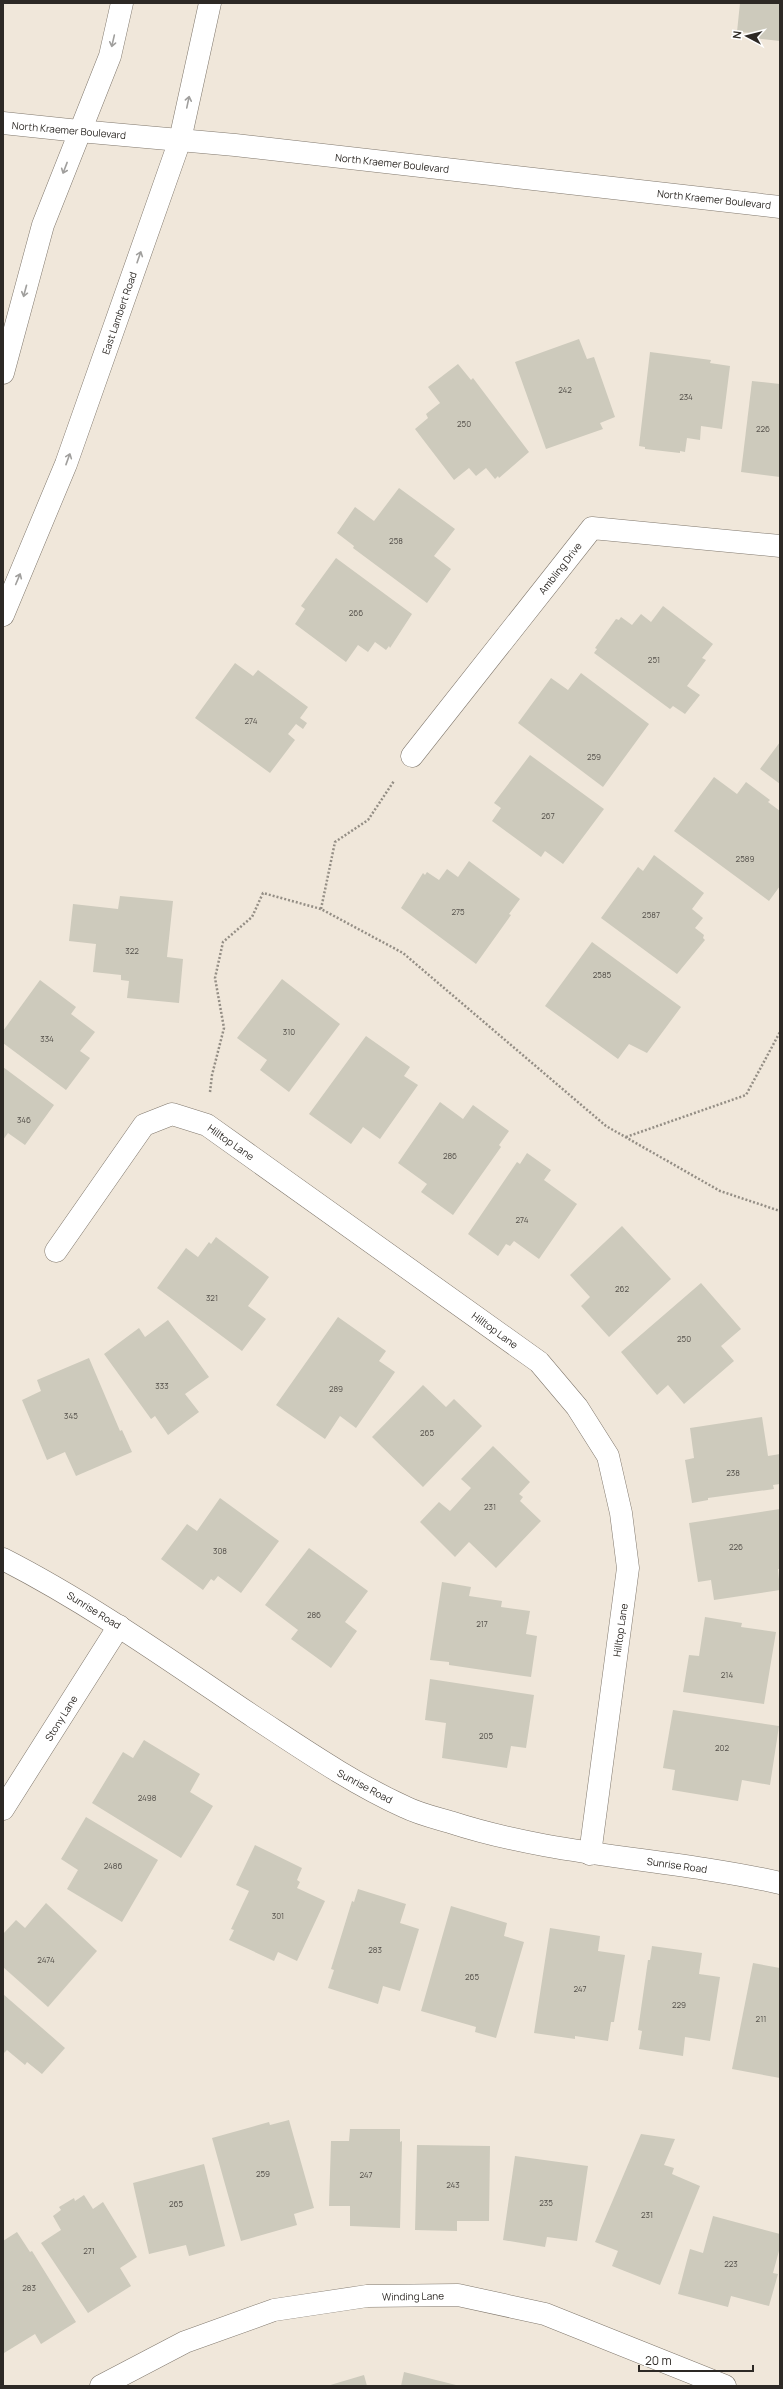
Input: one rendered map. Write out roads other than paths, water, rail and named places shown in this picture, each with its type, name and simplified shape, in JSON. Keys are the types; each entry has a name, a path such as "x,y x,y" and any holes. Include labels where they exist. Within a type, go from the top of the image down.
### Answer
{"street":[{"path":"3,373 43,225 110,56 122,3"},
{"name":"East Lambert Road","path":"3,615 66,464 180,140 210,3"},
{"name":"North Kraemer Boulevard","path":"3,124 180,140 780,207"},
{"name":"Ambling Drive","path":"412,756 592,528 780,546"},
{"name":"Hilltop Lane","path":"56,1251 144,1125 172,1114 207,1125 539,1362 576,1407 608,1456 621,1513 628,1568 590,1854"},
{"name":"Sunrise Road","path":"3,1559 47,1581 119,1626 333,1769 407,1808 492,1836 590,1854 743,1874 780,1883"},
{"name":"Stony Lane","path":"3,1809 119,1626"},
{"name":"Winding Lane","path":"101,2386 185,2342 274,2310 366,2296 458,2295 546,2314 725,2386"}]}
